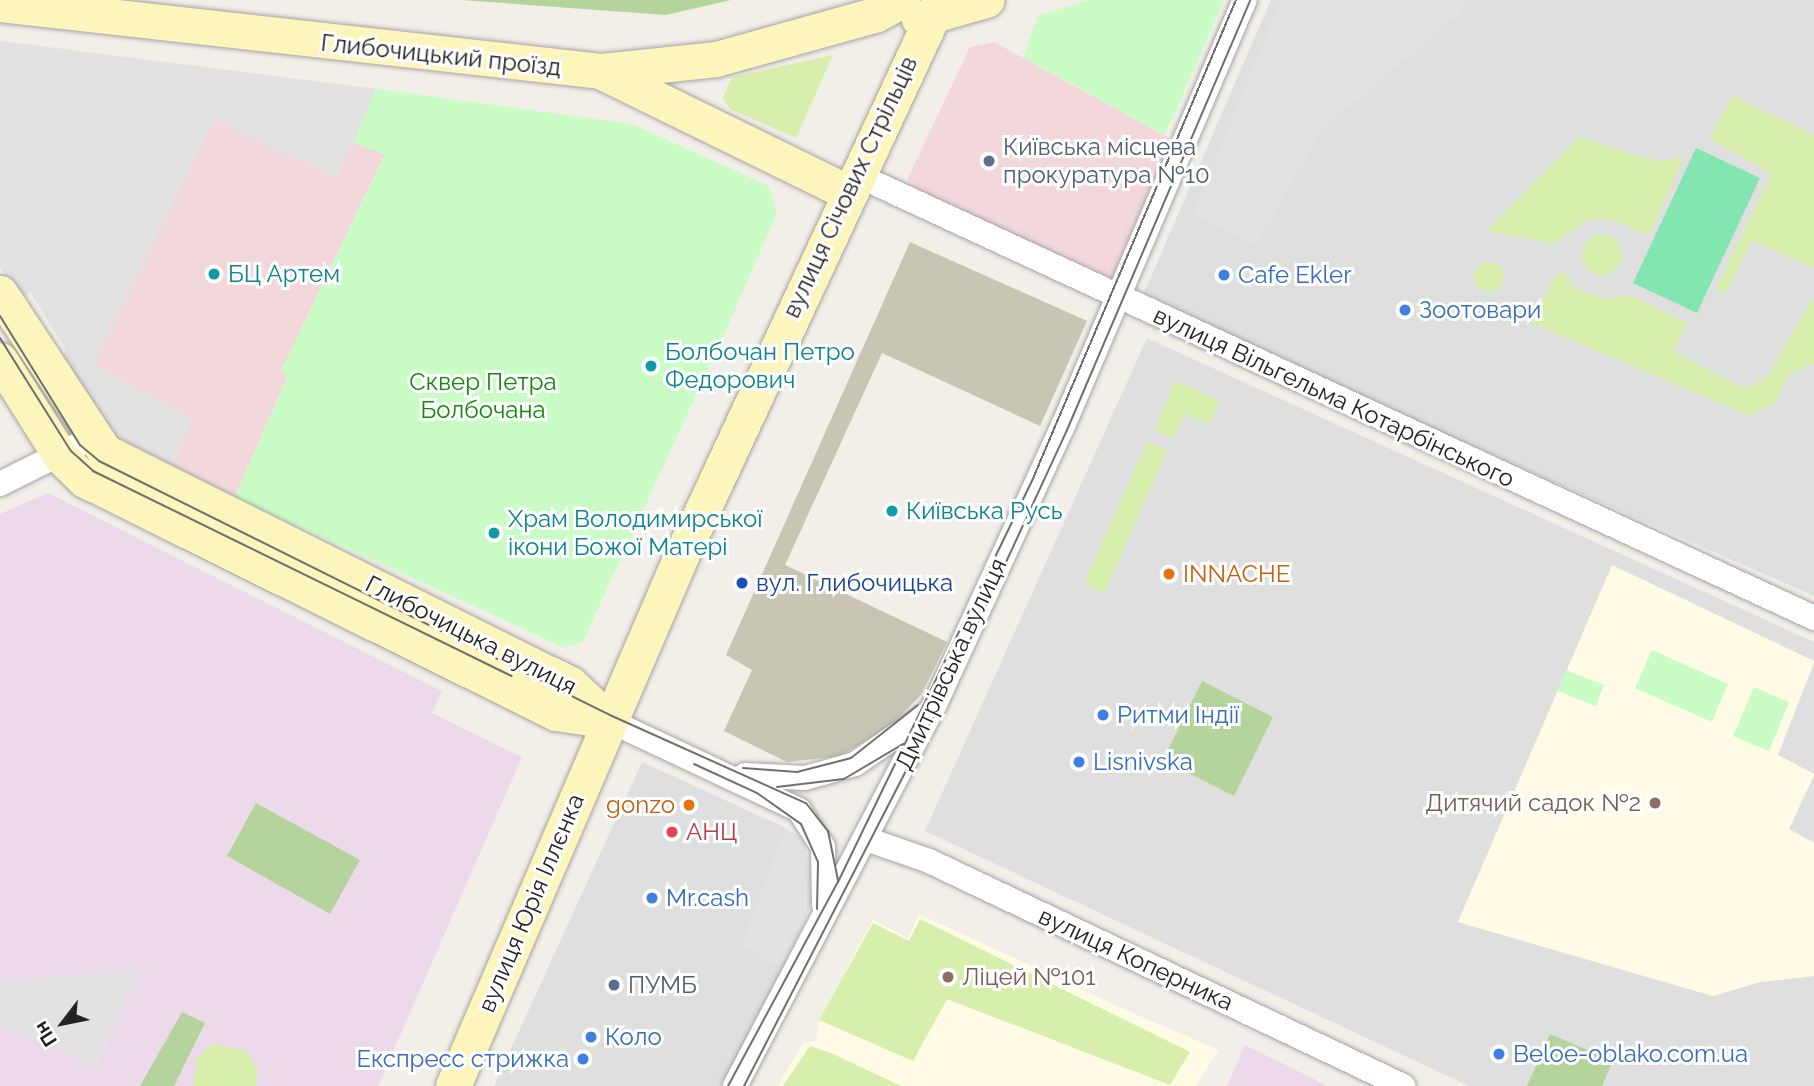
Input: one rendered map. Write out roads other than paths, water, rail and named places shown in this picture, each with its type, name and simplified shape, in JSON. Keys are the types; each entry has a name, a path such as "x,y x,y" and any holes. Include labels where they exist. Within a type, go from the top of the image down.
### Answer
{"main road":[{"name":"Глибочицький проїзд","path":"0,4 602,71 716,58 912,9 986,0"},
{"name":"вулиця Січових Стрільців","path":"610,721 851,183 912,9"},
{"path":"602,71 851,183"},
{"name":"Глибочицька вулиця","path":"0,293 90,439 116,458 570,684 610,721"},
{"name":"Глибочицька вулиця","path":"0,360 61,457 102,489 544,707 573,718 610,721"},
{"name":"вулиця Юрія Іллєнка","path":"453,1086 610,721"}],"street":[{"name":"Дмитрівська вулиця","path":"735,1086 935,704 1119,296 1245,0"},
{"name":"вулиця Вільгельма Котарбінського","path":"851,183 1119,296 1814,618"},
{"path":"0,484 61,457 90,439"},
{"path":"708,765 769,778 831,771 878,751 935,704"},
{"path":"610,721 774,795 810,822 827,864 818,929"},
{"name":"вулиця Коперника","path":"866,839 929,861 1403,1086"}],"tram line":[{"path":"728,1086 838,882 1034,476 1236,0"},
{"path":"744,1086 940,705 1067,430 1250,0"},
{"path":"0,316 80,445 99,461 612,716 806,803 828,831 838,880"},
{"path":"0,338 71,451 93,471 511,676"},
{"path":"743,768 797,772 851,758 918,705"},
{"path":"777,787 844,779 903,744"},
{"path":"694,764 757,793 801,824 818,862 817,909"}],"place":[{"name":"Київська місцева прокуратура №10","path":"989,161"},
{"name":"БЦ Артем","path":"214,274"},
{"name":"Cafe Ekler","path":"1224,275"},
{"name":"Зоотовари","path":"1405,310"},
{"name":"Болбочан Петро Федорович","path":"651,366"},
{"name":"Київська Русь","path":"892,511"},
{"name":"Храм Володимирської ікони Божої Матері","path":"494,533"},
{"name":"INNACHE","path":"1169,574"},
{"name":"вул. Глибочицька","path":"742,583"},
{"name":"Ритми Індії","path":"1103,715"},
{"name":"Lisnivska","path":"1079,762"},
{"name":"Дитячий садок №2","path":"1655,803"},
{"name":"gonzo","path":"689,805"},
{"name":"АНЦ","path":"672,832"},
{"name":"Mr.cash","path":"652,898"},
{"name":"Ліцей №101","path":"948,977"},
{"name":"ПУМБ","path":"614,985"},
{"name":"Коло","path":"591,1037"},
{"name":"Beloe-oblako.com.ua","path":"1499,1054"},
{"name":"Експресс стрижка","path":"583,1059"}],"park label":[{"name":"Сквер Петра Болбочана","path":"483,396"}]}
